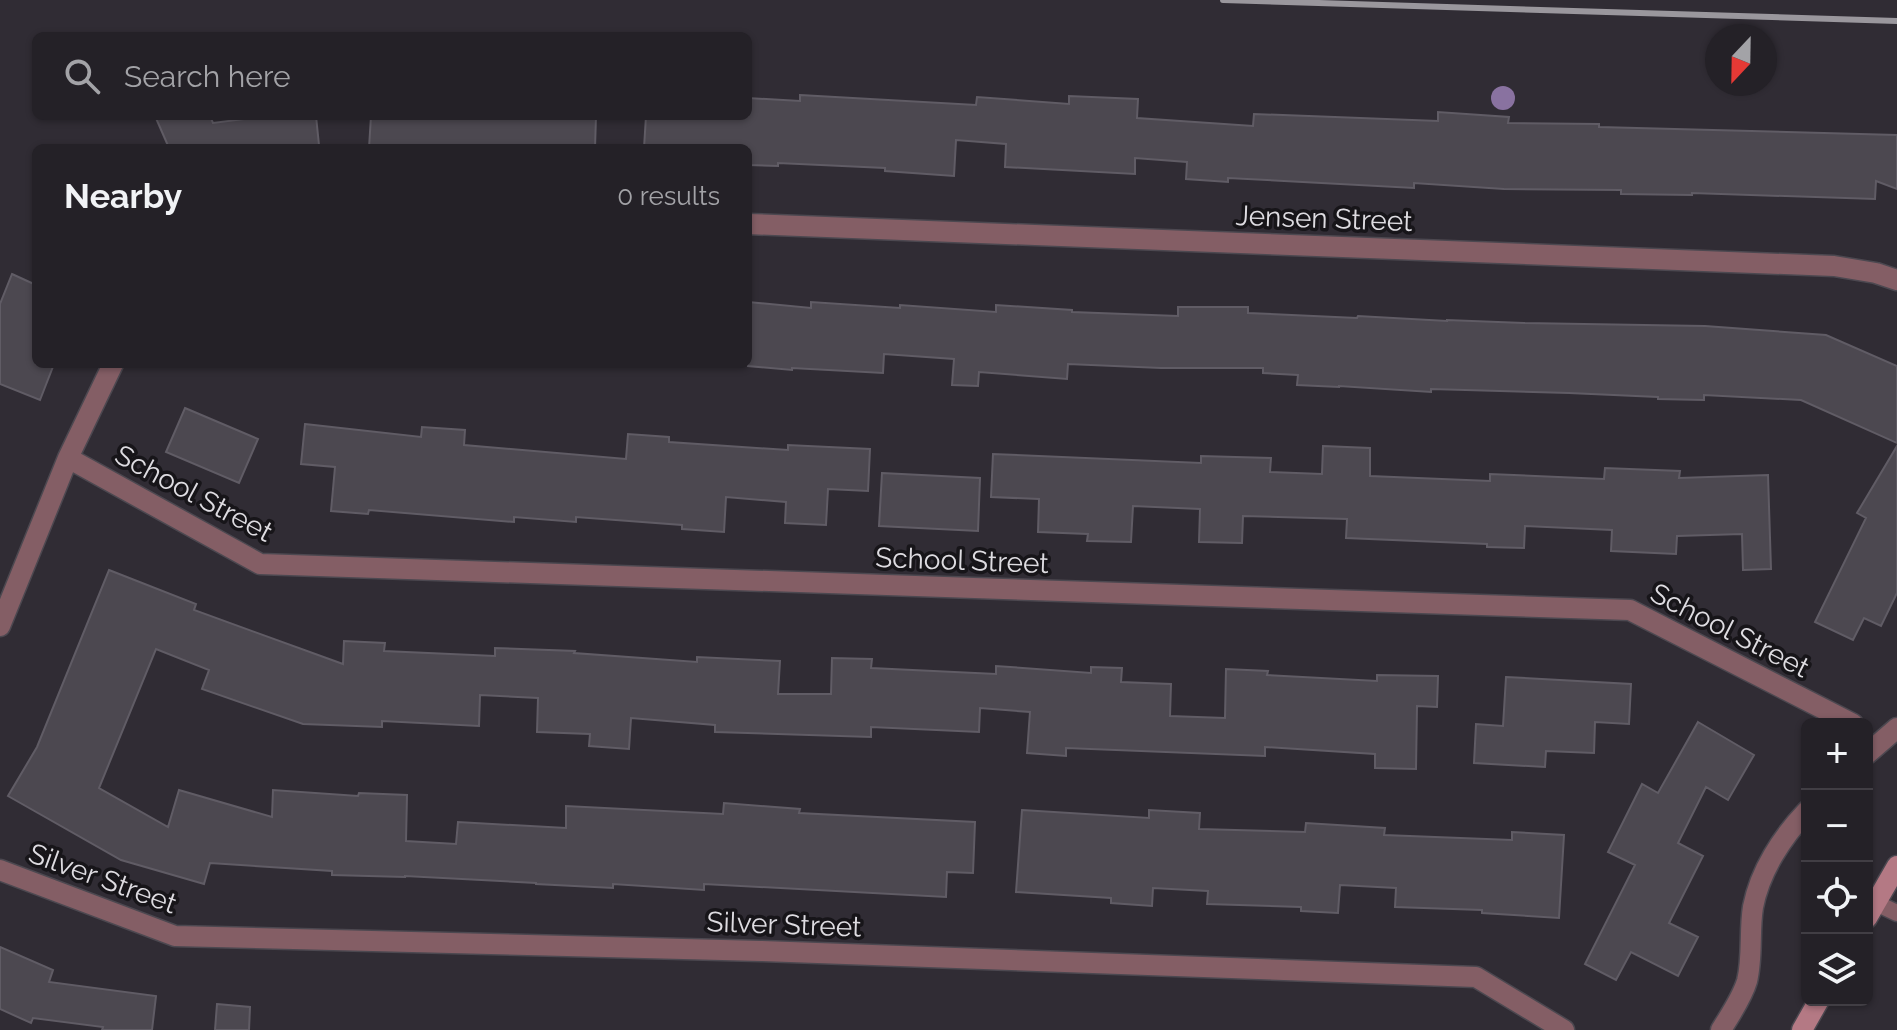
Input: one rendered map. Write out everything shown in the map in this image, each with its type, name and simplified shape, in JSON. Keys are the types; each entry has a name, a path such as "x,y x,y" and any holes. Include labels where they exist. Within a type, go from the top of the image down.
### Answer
{"main road":[{"path":"1873,908 1897,866"},
{"path":"1802,1030 1816,1006"}],"street":[{"name":"Jensen Street","path":"752,224 1834,266 1897,280"},
{"path":"0,626 68,458 111,368"},
{"name":"School Street","path":"68,458 260,564 1630,610 1841,718"},
{"path":"1721,1030 1746,985 1754,905 1768,863 1801,817"},
{"name":"Silver Street","path":"0,870 175,936 761,951 1476,977 1564,1030"}],"lane":[{"path":"1873,911 1897,913"}],"building":[{"path":"800,95 976,105 977,97 1069,104 1069,96 1138,99 1137,118 1253,126 1254,114 1438,121 1438,112 1509,117 1508,123 1897,135 1897,189 1876,181 1875,199 1621,194 1621,190 1504,189 1414,183 1414,188 1228,178 1228,182 1186,179 1187,162 1135,158 1135,174 1005,167 1006,144 956,140 954,176 885,171 885,168 778,163 778,166 752,165 752,144 644,144 646,120 752,120 752,98 800,101"},
{"path":"157,120 212,120 213,123 316,120 319,144 167,144"},
{"path":"371,120 596,120 595,144 369,144"},
{"path":"12,274 32,283 32,368 52,368 40,400 0,384 0,304"},
{"path":"752,302 811,308 811,302 996,312 996,305 1072,312 1178,316 1178,307 1248,307 1248,313 1357,318 1705,326 1826,335 1897,366 1897,443 1801,400 1704,395 1704,400 1658,399 1431,389 1431,392 1297,385 1298,375 1263,373 1263,368 1068,364 1067,379 979,372 978,386 952,385 954,359 884,354 883,373 752,366"},
{"path":"185,408 258,439 239,483 166,452"},
{"path":"305,424 421,437 422,427 465,430 464,445 626,459 628,434 669,437 669,442 788,450 788,445 870,449 868,491 828,489 826,525 785,523 786,502 726,497 724,532 682,529 682,525 576,517 576,522 514,517 514,522 369,510 368,514 331,511 335,467 301,464"},
{"path":"1323,446 1370,448 1370,476 1490,481 1490,474 1604,479 1605,468 1680,471 1679,478 1768,475 1771,569 1743,570 1742,534 1677,536 1676,554 1611,551 1612,530 1525,526 1524,548 1487,547 1487,544 1346,538 1347,519 1243,516 1242,543 1199,542 1200,509 1133,506 1131,542 1087,541 1088,534 1038,532 1039,499 991,497 993,454 1201,463 1201,456 1271,458 1270,472 1322,474"},
{"path":"1897,446 1897,593 1881,626 1864,618 1853,640 1815,622 1866,518 1857,513"},
{"path":"882,473 980,478 978,531 879,526"},
{"path":"109,570 196,604 194,610 343,664 344,641 385,643 384,651 495,656 495,648 575,651 697,662 697,657 780,661 778,694 831,694 832,658 872,659 871,668 996,674 996,666 1091,673 1091,667 1122,668 1121,682 1171,684 1170,716 1225,718 1226,669 1268,671 1267,675 1377,681 1377,675 1438,676 1437,707 1417,706 1416,769 1375,768 1375,754 1265,747 1265,756 1066,748 1066,756 1027,753 1030,712 980,708 979,732 871,727 871,737 715,732 715,725 631,718 629,749 589,746 590,734 537,732 538,698 480,695 479,726 382,721 382,727 303,724 202,689 209,670 156,649 99,788 168,827 179,790 272,817 273,790 358,796 359,793 407,795 406,841 456,844 458,822 566,828 566,806 723,814 724,803 800,809 799,813 975,822 973,873 947,872 946,897 704,884 704,890 613,884 613,888 332,875 332,871 210,863 204,884 121,860 8,796 37,747"},
{"path":"1506,677 1631,684 1629,724 1595,722 1594,753 1546,751 1545,767 1474,763 1476,724 1503,726"},
{"path":"1698,722 1754,755 1728,800 1706,787 1678,843 1703,856 1669,923 1698,937 1678,976 1631,952 1616,980 1585,964 1635,865 1608,852 1642,784 1658,793"},
{"path":"1022,810 1149,818 1149,810 1200,813 1199,829 1305,832 1306,823 1385,828 1384,835 1512,840 1512,832 1564,835 1559,918 1482,913 1482,910 1395,907 1396,888 1340,885 1338,913 1301,911 1301,907 1207,904 1208,891 1153,888 1152,906 1111,903 1111,898 1016,892"},
{"path":"0,947 53,970 49,982 156,996 152,1030 102,1030 103,1027 33,1018 31,1023 0,1009"},
{"path":"217,1004 250,1007 249,1030 215,1030"}],"railway":[{"path":"1223,0 1897,21"}]}
